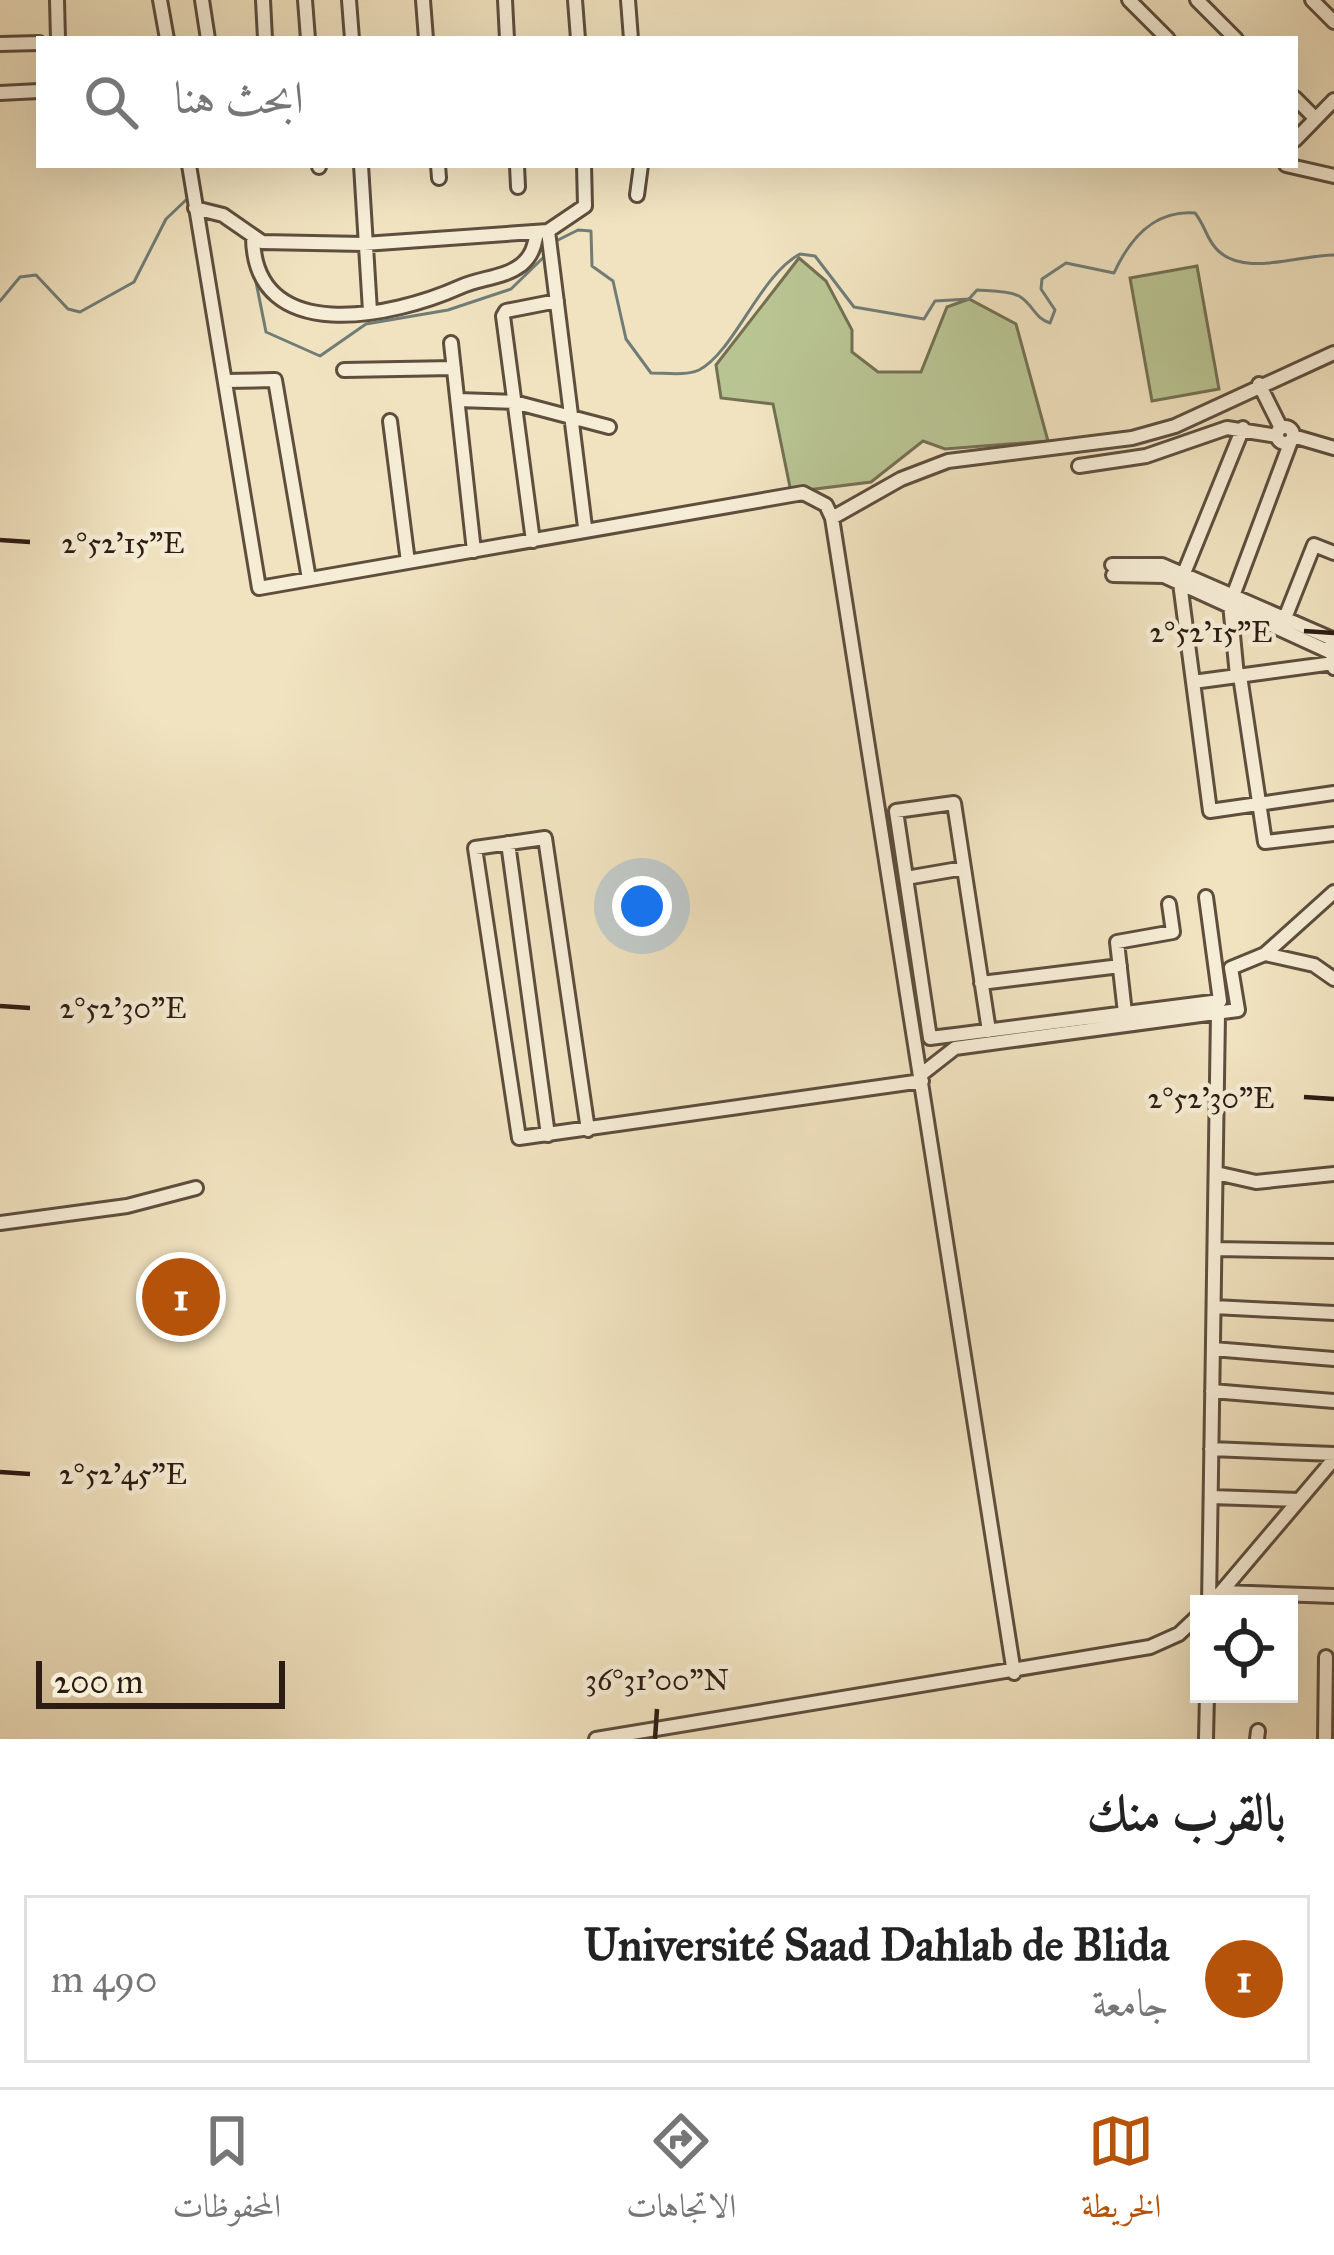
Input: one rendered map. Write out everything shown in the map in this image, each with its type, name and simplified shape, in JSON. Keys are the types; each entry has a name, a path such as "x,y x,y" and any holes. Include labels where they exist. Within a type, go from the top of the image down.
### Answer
{"street":[{"path":"57,0 58,36"},
{"path":"160,0 166,36"},
{"path":"202,0 208,36"},
{"path":"262,0 265,36"},
{"path":"305,0 308,36"},
{"path":"349,0 352,36"},
{"path":"423,0 426,36"},
{"path":"505,0 508,36"},
{"path":"575,0 578,36"},
{"path":"628,0 631,36"},
{"path":"1129,0 1165,36"},
{"path":"1197,0 1233,36"},
{"path":"1312,0 1334,22"},
{"path":"0,44 36,43"},
{"path":"0,92 36,91"},
{"path":"1298,137 1334,100"},
{"path":"1298,101 1315,118"},
{"path":"189,168 260,588 533,541 585,527 803,493 826,505 927,1051"},
{"path":"361,168 370,311"},
{"path":"517,168 518,187"},
{"path":"195,208 223,215 253,238 364,244 543,232 585,206 584,168"},
{"path":"637,195 641,168"},
{"path":"1298,168 1334,176"},
{"path":"253,238 259,281 285,306 319,313 370,311 438,299 517,269 532,255 543,232"},
{"path":"543,232 557,301 585,527"},
{"path":"533,541 504,313 557,301"},
{"path":"452,343 474,551"},
{"path":"832,518 901,479 948,461 1145,436 1334,353"},
{"path":"344,370 454,368"},
{"path":"225,381 275,380 309,580"},
{"path":"1259,384 1286,435 1231,600 1265,842 1334,834"},
{"path":"458,400 514,402 609,427"},
{"path":"390,421 408,562"},
{"path":"1078,466 1146,456 1227,428 1286,435 1334,448"},
{"path":"1243,428 1181,578 1210,811 1334,793"},
{"path":"1285,618 1314,544 1334,553"},
{"path":"1113,570 1162,565 1333,650"},
{"path":"1231,600 1285,618 1333,650"},
{"path":"1193,682 1239,676 1333,650"},
{"path":"989,1031 955,802 896,811 927,1051 923,1077 1014,1673"},
{"path":"588,1130 545,838 475,848 518,1138 588,1130 923,1077"},
{"path":"508,843 548,1135"},
{"path":"906,878 964,868"},
{"path":"927,1051 1238,1010 1231,968 1265,954 1334,892"},
{"path":"927,1051 989,1031 1220,1001 1206,897"},
{"path":"1125,1013 1117,942 1173,932 1169,904"},
{"path":"1265,954 1331,972"},
{"path":"982,983 1120,966"},
{"path":"1210,1595 1218,1014"},
{"path":"1216,1173 1256,1182 1334,1174"},
{"path":"0,1223 127,1206 196,1188"},
{"path":"1215,1249 1334,1251"},
{"path":"1214,1306 1334,1312"},
{"path":"1213,1349 1334,1360"},
{"path":"1212,1391 1334,1401"},
{"path":"1211,1449 1334,1457"},
{"path":"1219,1595 1334,1457"},
{"path":"1211,1497 1299,1500"},
{"path":"1222,1592 1334,1596"},
{"path":"596,1739 1150,1648 1190,1622"},
{"path":"1325,1739 1326,1657"},
{"path":"1207,1739 1208,1703"}],"green space":[{"path":"799,258 826,281 852,330 852,352 878,372 921,372 947,307 969,299 1016,324 1048,441 945,449 923,441 871,482 791,492 773,404 721,398 716,365"},
{"path":"1197,266 1219,389 1152,401 1130,278"}],"waterway":[{"path":"0,301 20,277 36,275 68,309 80,312 134,282 166,219 186,200 191,202"},
{"path":"554,242 578,230 591,231 592,266 613,281 626,339 651,373 676,374 699,370 712,361 772,278 800,254 815,256 854,307 924,319 935,301 969,299 977,290 998,291 1019,296 1050,323 1055,310 1041,289 1042,279 1066,263 1114,273 1136,238 1167,216 1195,213 1214,246 1239,262 1334,255"},
{"path":"250,252 266,332 320,356 366,324 448,310 511,289 547,254"}],"place":[{"name":"Université Saad Dahlab de Blida","path":"181,1297"}]}
